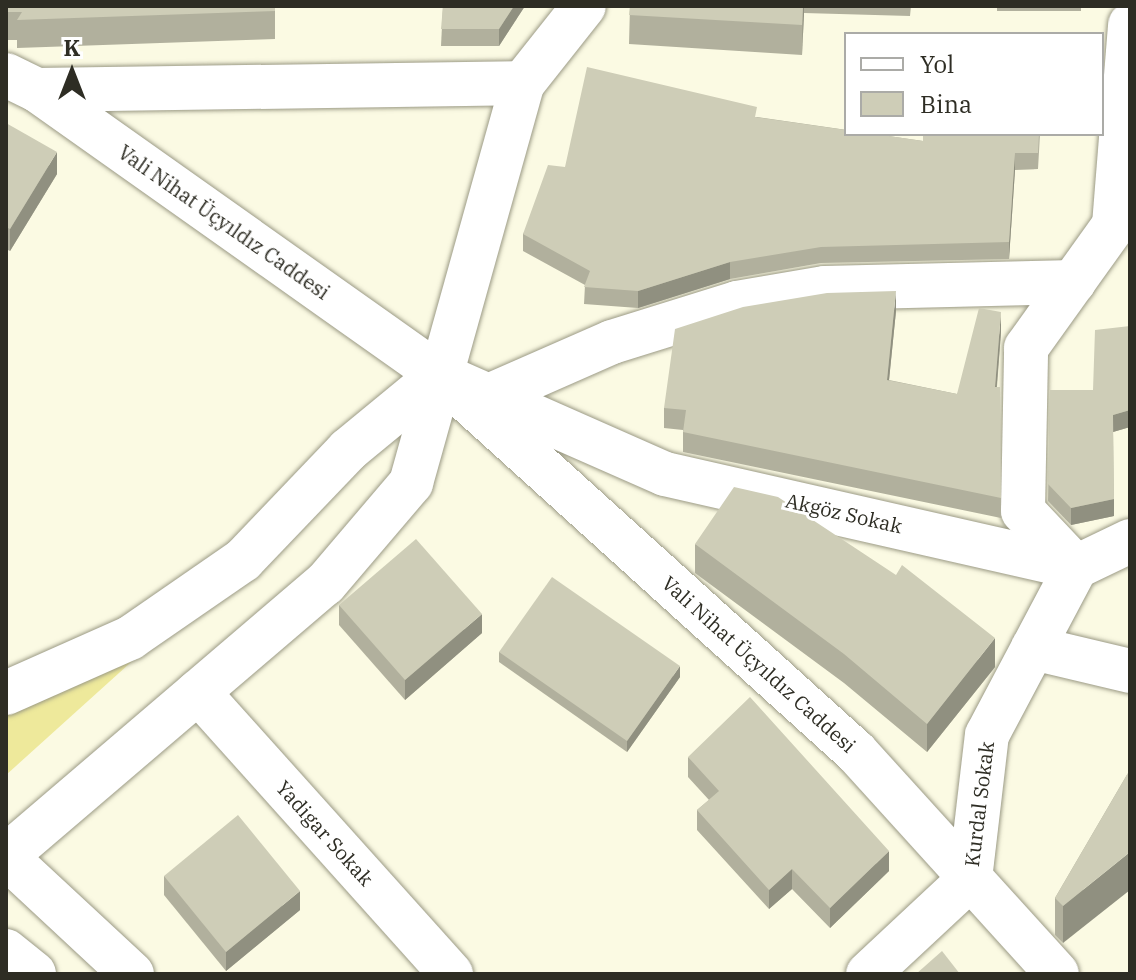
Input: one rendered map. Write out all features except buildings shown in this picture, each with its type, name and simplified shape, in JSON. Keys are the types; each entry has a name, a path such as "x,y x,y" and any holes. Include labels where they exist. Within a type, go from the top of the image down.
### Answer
{"main road":[{"path":"132,974 6,856 325,584 411,483 523,83 584,6"},
{"path":"1130,25 1114,225 1026,348 1023,511 1076,567 1130,541"},
{"path":"22,82 523,83"},
{"name":"Vali Nihat Üçyıldız Caddesi","path":"22,82 439,375 856,752 1057,974"},
{"path":"489,396 612,342 737,303 825,288 1074,282"},
{"path":"6,693 130,638 243,560 348,450 439,375"},
{"name":"Akgöz Sokak","path":"439,375 665,474 1076,567"},
{"name":"Kurdal Sokak","path":"970,879 987,735 1076,567"},
{"path":"1033,648 1130,671"},
{"name":"Yadigar Sokak","path":"198,692 451,974"},
{"path":"868,974 970,879"},
{"path":"6,951 34,974"}],"shaded area":[{"path":"160,636 6,775 6,707"}]}
